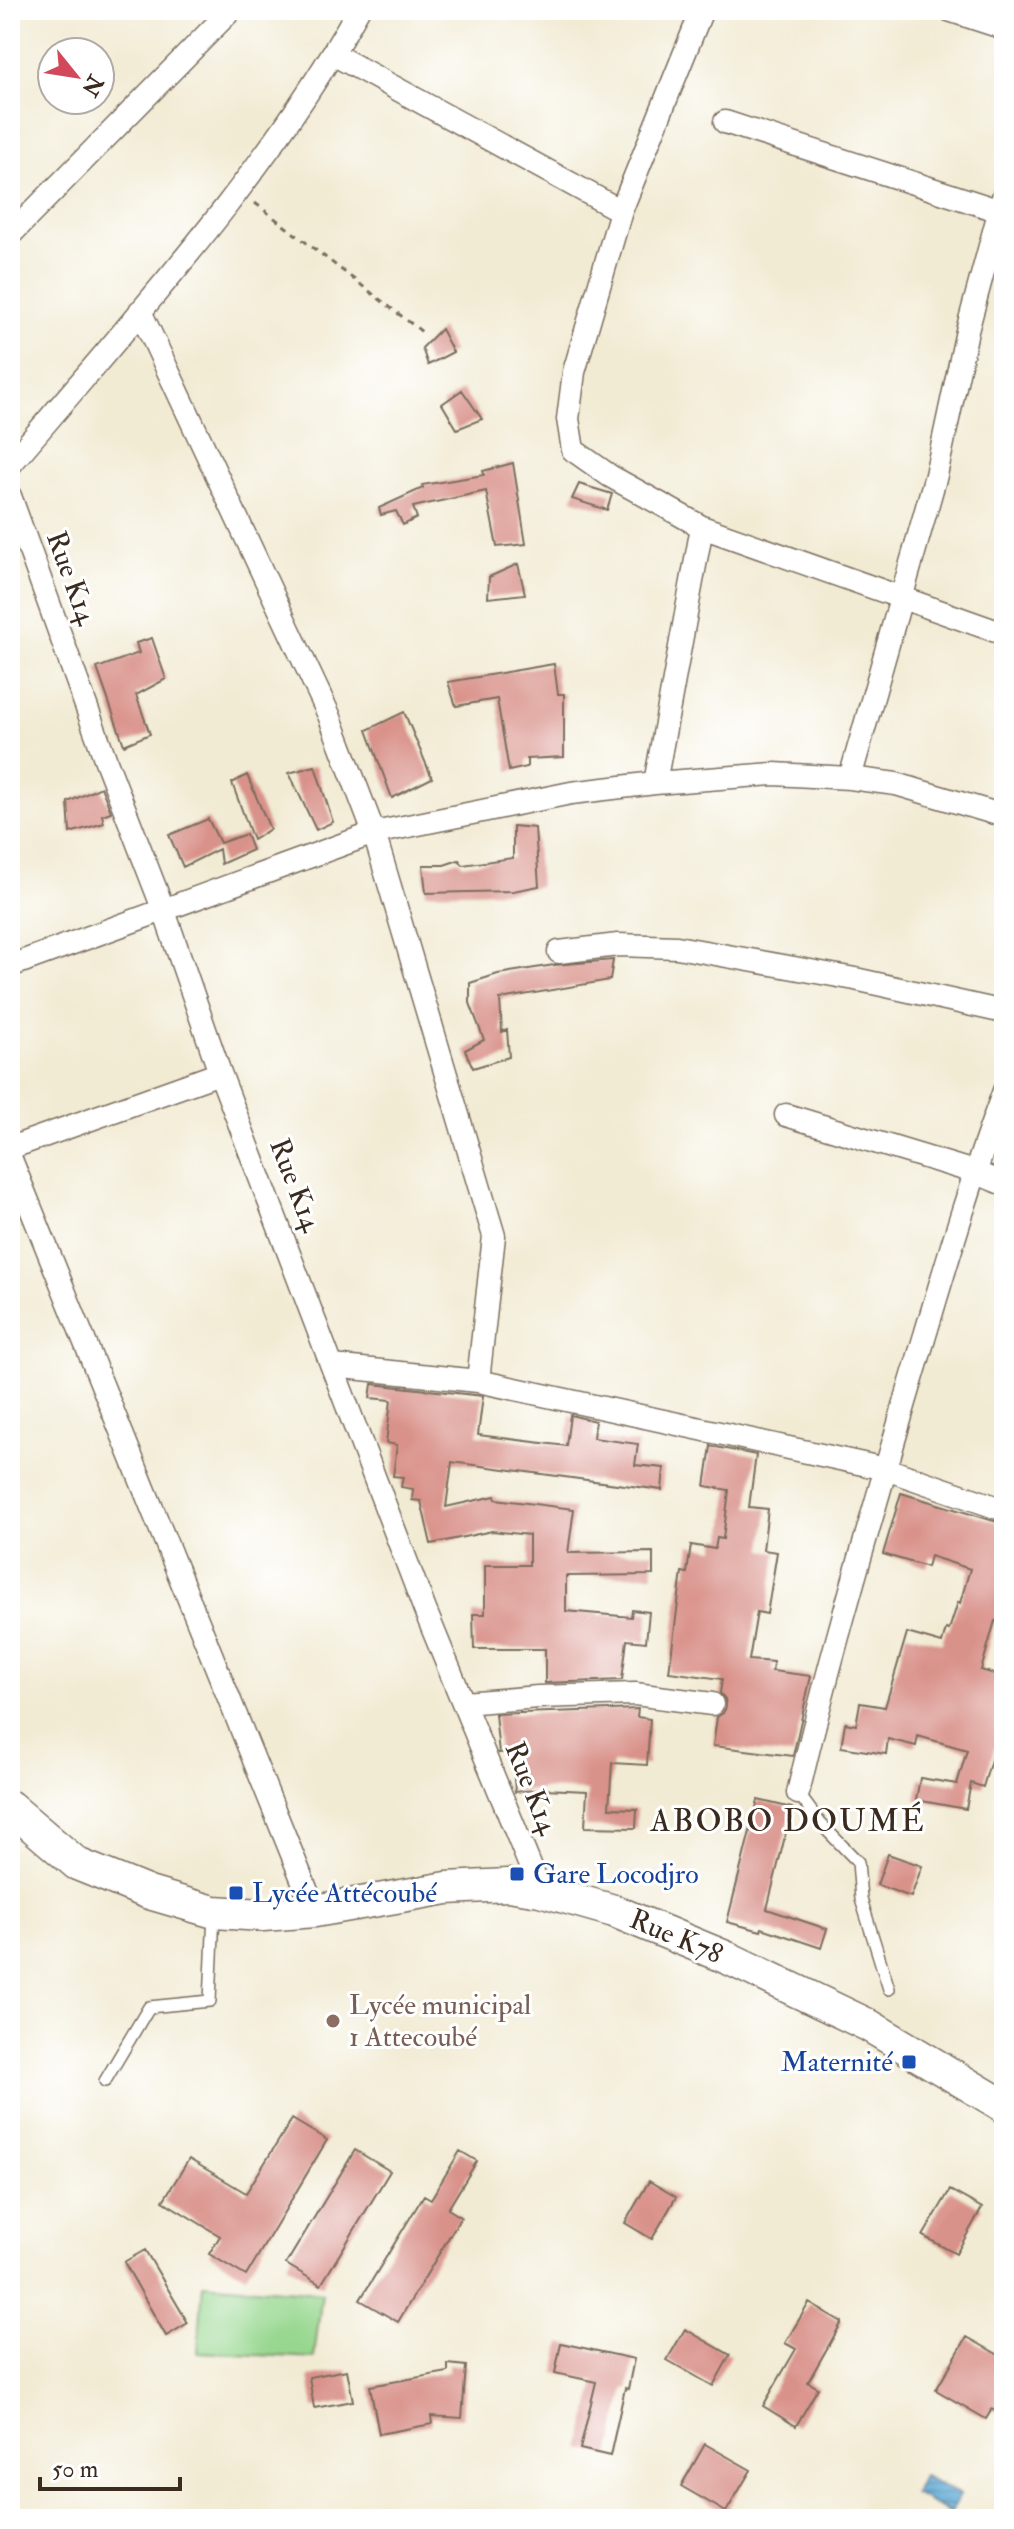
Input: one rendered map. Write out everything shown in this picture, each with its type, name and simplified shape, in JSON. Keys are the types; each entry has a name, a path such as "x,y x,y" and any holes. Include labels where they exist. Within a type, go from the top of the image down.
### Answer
{"street":[{"path":"10,235 231,10"},
{"path":"10,465 239,191 333,54 358,10"},
{"path":"702,10 621,211 574,372 568,419 573,450 610,476 702,527 1004,634"},
{"path":"949,10 1004,28"},
{"path":"333,54 621,211"},
{"path":"725,122 1002,202 967,331 936,475 850,778"},
{"path":"140,311 329,715 374,833 494,1236 478,1381"},
{"name":"Rue K14","path":"10,496 164,911 220,1073 425,1610 540,1890"},
{"path":"655,783 702,527"},
{"path":"10,966 374,833 571,793 774,774 850,778 896,784 1004,816"},
{"path":"559,952 618,945 677,947 855,979 1004,1012"},
{"path":"10,1148 220,1073"},
{"path":"798,1793 823,1685 886,1469 974,1172 1004,1091"},
{"path":"786,1115 1004,1184"},
{"path":"10,1157 315,1911"},
{"path":"333,1366 478,1381 886,1469 1004,1510"},
{"path":"464,1703 635,1694 712,1704"},
{"name":"Rue K78","path":"10,1807 77,1864 149,1893 214,1912 263,1915 315,1911 447,1888 508,1885 540,1890 614,1911 730,1959 868,2025 1004,2106"}],"lane":[{"path":"798,1793 820,1823 858,1862 861,1899 889,1989"},
{"path":"105,2081 149,2007 210,2001 214,1912"}],"path":[{"path":"239,191 426,335"}],"green space":[{"path":"203,2284 322,2293 314,2358 198,2352"}],"water":[{"path":"923,2476 960,2495 951,2513 914,2494"}],"building":[{"path":"441,329 453,352 428,365 422,348"},
{"path":"462,390 482,419 457,429 442,404"},
{"path":"513,463 526,544 497,547 486,491 413,507 417,518 403,525 396,511 381,515 379,508 423,488 422,485 484,475 483,471"},
{"path":"579,484 612,494 607,510 572,499"},
{"path":"518,564 525,594 488,598 489,577"},
{"path":"152,638 166,679 136,695 150,734 124,745 97,668 139,653 136,643"},
{"path":"554,664 558,694 564,694 564,757 527,759 527,767 509,771 497,699 456,706 448,682"},
{"path":"404,712 432,778 392,798 367,730"},
{"path":"315,766 333,822 316,830 289,773"},
{"path":"247,775 270,829 253,840 232,783"},
{"path":"101,787 111,812 102,815 104,823 70,833 68,802"},
{"path":"208,819 220,843 246,834 252,850 221,864 219,849 183,867 169,835"},
{"path":"513,826 535,828 539,886 513,891 426,893 423,865 444,865 459,860 463,865 513,858"},
{"path":"613,960 610,980 500,999 502,1032 507,1030 509,1057 473,1068 465,1050 484,1040 470,1003 470,983 498,974"},
{"path":"372,1384 483,1396 478,1435 566,1446 570,1415 595,1421 593,1438 638,1444 635,1465 664,1468 662,1490 452,1462 446,1507 495,1496 496,1499 574,1509 568,1553 653,1552 653,1575 566,1576 566,1611 631,1617 632,1610 649,1612 646,1642 627,1640 622,1680 545,1683 545,1649 474,1649 473,1614 485,1614 485,1565 529,1565 529,1535 492,1531 431,1544 421,1501 412,1500 413,1489 401,1487 403,1477 393,1476 397,1445 386,1443 391,1400 370,1398"},
{"path":"711,1446 756,1455 749,1507 768,1509 763,1550 777,1552 767,1614 757,1612 749,1660 773,1662 772,1671 811,1676 793,1756 713,1746 717,1717 726,1707 720,1693 722,1679 669,1672 682,1572 687,1573 691,1545 715,1549 717,1538 723,1539 729,1490 705,1486"},
{"path":"901,1493 1004,1524 1004,1623 995,1621 981,1670 1004,1677 1004,1716 983,1787 971,1783 966,1809 916,1800 920,1778 957,1784 967,1750 918,1736 916,1746 888,1739 886,1754 841,1747 845,1723 856,1725 860,1703 885,1707 907,1633 942,1643 960,1603 970,1569 930,1556 927,1567 883,1554"},
{"path":"638,1709 637,1717 650,1719 647,1765 612,1763 609,1808 637,1809 636,1828 585,1827 587,1791 544,1789 515,1792 512,1751 499,1753 495,1714"},
{"path":"758,1800 792,1808 767,1909 827,1929 821,1948 762,1928 761,1931 727,1922"},
{"path":"888,1854 922,1866 911,1897 877,1885"},
{"path":"292,2119 327,2140 246,2276 209,2254 220,2236 163,2201 189,2159 246,2193"},
{"path":"355,2150 390,2171 321,2285 286,2264"},
{"path":"460,2151 477,2161 448,2209 461,2217 398,2322 360,2300 424,2195 431,2199"},
{"path":"649,2181 676,2197 652,2239 625,2223"},
{"path":"950,2190 982,2208 956,2254 923,2236"},
{"path":"145,2250 188,2323 166,2336 124,2262"},
{"path":"809,2303 842,2322 808,2382 818,2388 796,2426 763,2406 796,2349 785,2343"},
{"path":"685,2329 730,2355 713,2386 667,2360"},
{"path":"967,2337 1004,2358 1004,2415 992,2409 986,2419 936,2390"},
{"path":"561,2343 634,2359 610,2456 580,2449 596,2382 555,2373"},
{"path":"448,2364 466,2366 462,2418 431,2416 432,2424 379,2434 370,2386 448,2372"},
{"path":"347,2370 353,2401 314,2408 309,2377"},
{"path":"705,2444 751,2470 726,2512 681,2486"}],"place":[{"name":"Gare Locodjro","path":"517,1874"},
{"name":"Lycée Attécoubé","path":"236,1893"},
{"name":"Lycée municipal 1 Attecoubé","path":"333,2021"},
{"name":"Maternité","path":"909,2062"}],"district":[{"name":"ABOBO DOUMÉ","path":"788,1821"}]}
